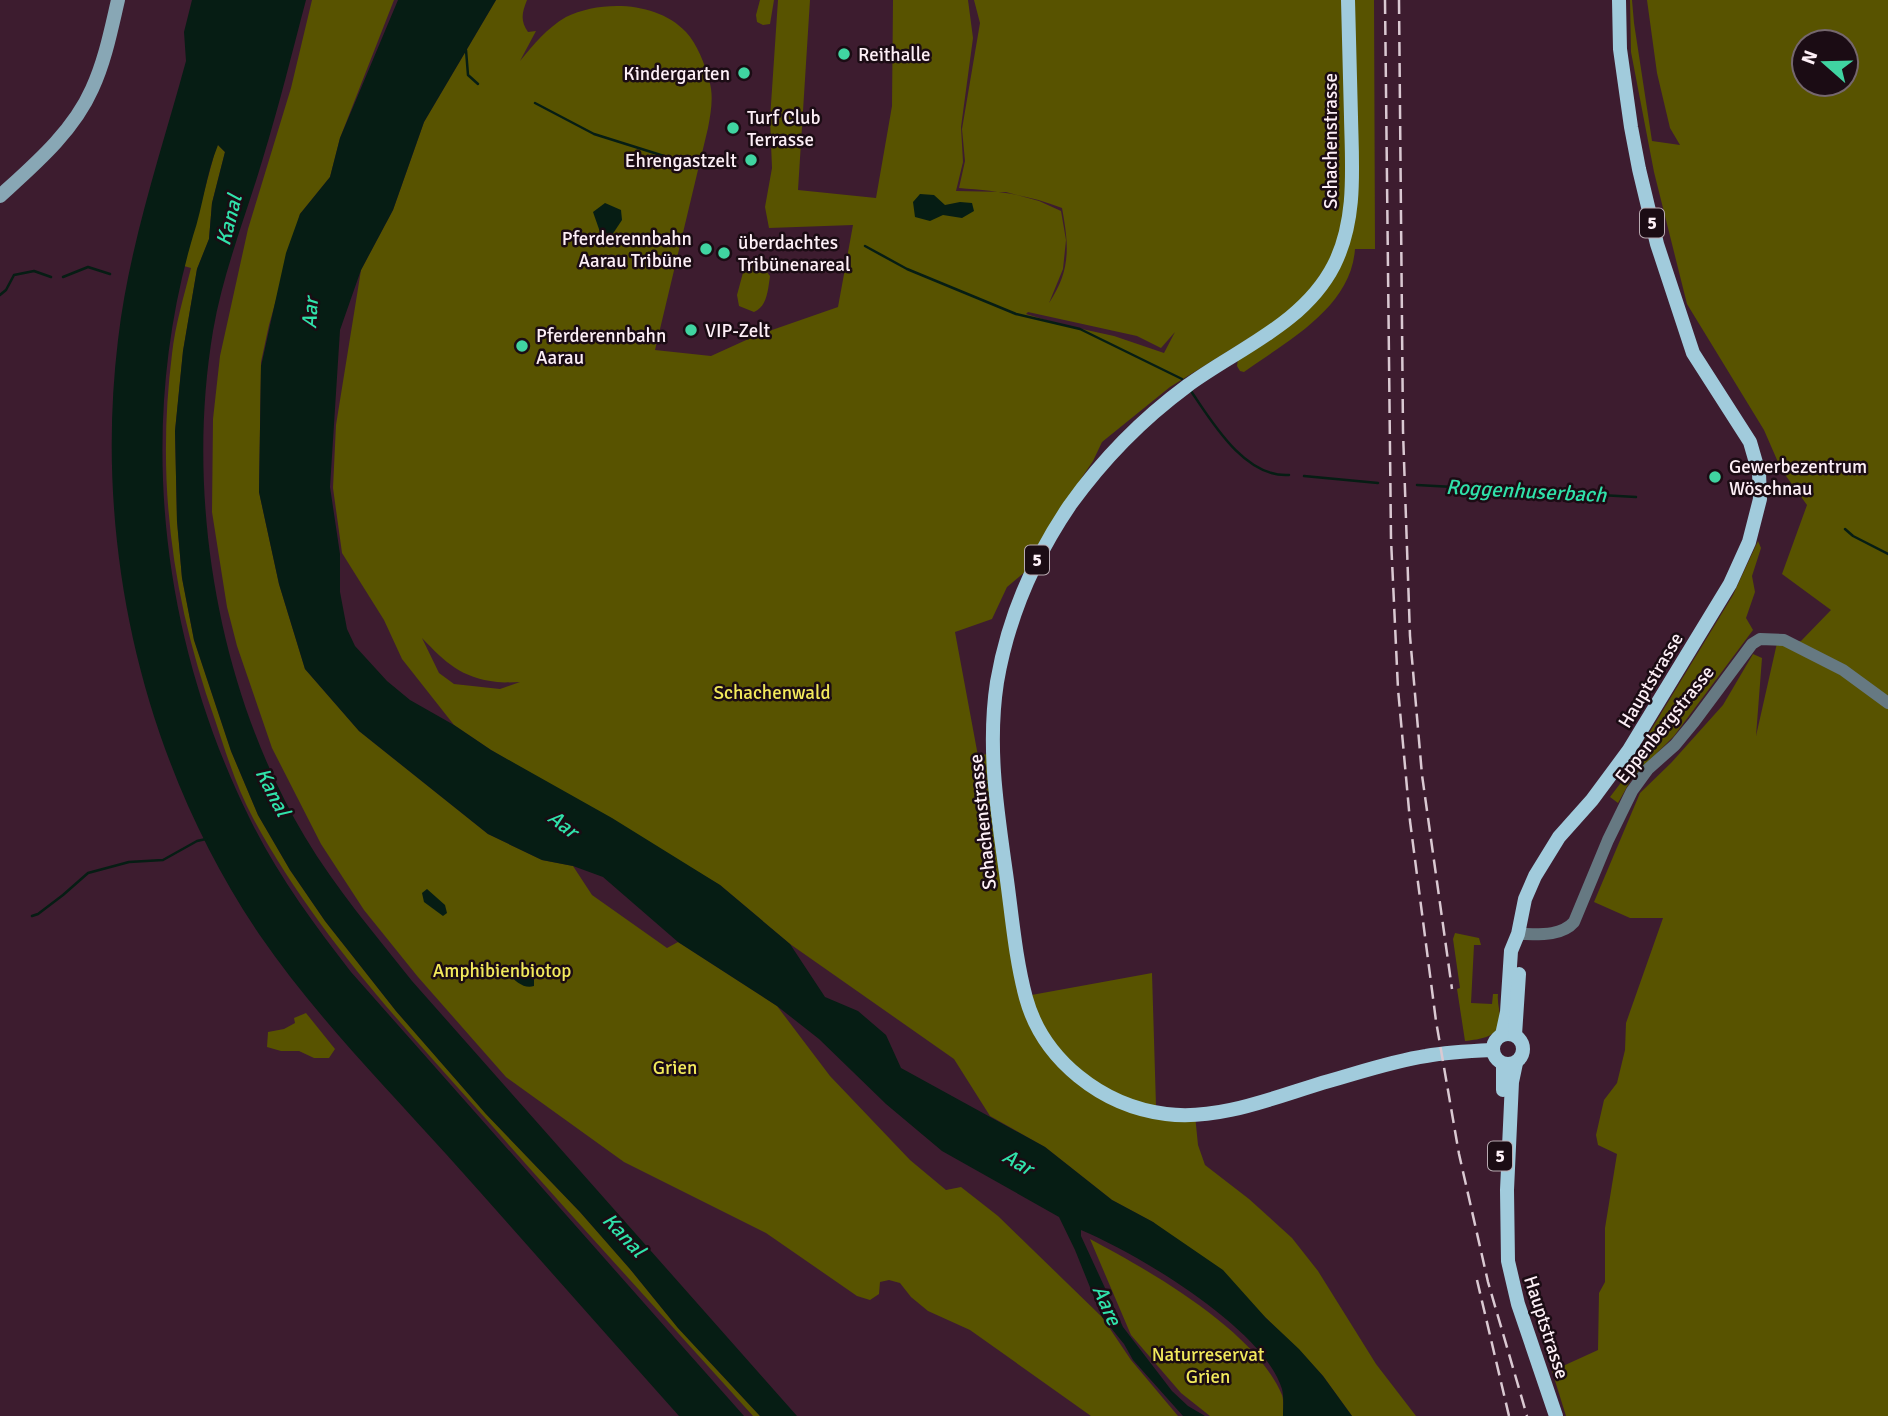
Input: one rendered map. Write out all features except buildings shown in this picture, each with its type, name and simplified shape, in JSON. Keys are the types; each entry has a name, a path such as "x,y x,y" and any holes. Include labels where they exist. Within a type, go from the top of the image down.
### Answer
{"main road":[{"path":"0,197 44,155 92,91 118,0"},
{"name":"Schachenstrasse","path":"1348,0 1352,190 1348,226 1337,259 1319,288 1289,318 1161,405 1120,442 1072,503 1037,561 1016,608 998,680 992,731 994,789 1026,997 1041,1033 1066,1066 1091,1086 1117,1101 1144,1110 1195,1115 1223,1111 1424,1056 1486,1050"},
{"name":"Hauptstrasse","path":"1556,1416 1518,1304 1506,1248 1510,1063 1522,1056 1524,1047 1508,1035 1521,952 1518,934 1525,899 1541,863 1629,750 1730,584 1744,557 1758,509 1760,487 1756,457 1742,428 1693,353 1657,244 1632,127 1619,38 1619,0"},
{"path":"1508,1035 1495,1041 1486,1050 1494,1057 1510,1063"}],"street":[{"name":"Eppenbergstrasse","path":"1518,934 1562,930 1574,922 1632,790 1648,769 1675,745 1752,644 1760,639 1784,640 1843,670 1888,703"}],"green space":[{"name":"Grien","path":"312,0 394,0 340,138 330,177 300,214 261,362 259,492 279,584 305,669 359,731 488,834 542,860 573,866 592,895 667,948 678,942 777,1006 830,1076 910,1160 946,1190 961,1187 998,1216 1102,1317 1131,1360 1178,1416 1091,1416 970,1330 928,1311 911,1297 900,1283 889,1280 880,1282 879,1294 870,1300 857,1296 766,1233 624,1162 506,1077 418,977 364,910 321,844 272,748 237,646 227,607 212,512 213,419 220,356 248,229 291,88"},
{"name":"Schachenwald","path":"496,0 527,0 523,13 524,24 528,32 536,31 520,61 553,26 580,11 628,6 660,14 674,22 690,37 700,55 711,86 712,104 655,350 711,356 755,336 838,307 853,225 769,228 765,207 772,168 770,119 778,0 810,0 798,190 876,198 892,106 893,0 968,0 973,38 961,127 963,162 956,191 998,192 959,188 965,161 962,129 980,23 974,0 1342,0 1347,183 1345,220 1333,257 1296,309 1170,387 1102,442 1093,461 1053,520 1026,571 1007,587 992,619 955,632 978,756 992,753 1026,996 1152,973 1156,1106 1195,1115 1198,1145 1205,1165 1249,1199 1292,1238 1318,1271 1376,1364 1416,1416 1352,1416 1323,1376 1299,1350 1266,1318 1153,1222 1112,1200 1045,1147 990,1116 954,1059 790,944 720,885 491,750 454,725 402,659 384,620 342,553 333,488 336,425 361,270 393,210 424,122","holes":["1017,195 1049,203 1062,208 1067,246 1065,268 1049,303 1063,269 1066,240 1061,211","1028,312 1137,336 1161,348 1175,332 1164,353 1114,336 1026,314","422,638 446,661 464,673 484,680 520,682 500,689 454,684 439,673"]},
{"path":"760,0 774,0 770,24 757,22"},
{"path":"1352,0 1374,0 1375,249 1355,249 1351,270 1342,289 1329,306 1297,335 1244,372 1240,371 1237,366 1238,359 1344,257"},
{"path":"1630,0 1652,141 1680,145 1670,128 1657,73 1647,0 1888,0 1888,1416 1566,1416 1552,1371 1598,1350 1599,1293 1605,1282 1605,1228 1617,1154 1598,1145 1596,1135 1604,1100 1617,1083 1625,1050 1626,1023 1663,918 1630,918 1594,902 1640,793 1723,705 1753,654 1762,658 1756,736 1777,643 1801,641 1831,610 1782,574 1807,505 1781,469 1764,430 1687,304 1654,172 1631,52"},
{"path":"217,144 225,152 212,203 209,239 197,269 183,351 175,431 177,521 182,578 194,640 231,751 258,815 290,870 325,921 396,1011 486,1114 580,1212 678,1328 760,1416 753,1416 361,976 304,901 242,796 200,675 188,630 178,585 167,494 167,401 177,321 191,268 184,266"},
{"path":"756,264 764,268 770,276 764,302 754,312 739,306 737,295 744,269"},
{"path":"1758,541 1761,548 1752,576 1755,592 1746,618 1753,630 1674,736 1632,778 1618,803 1610,797 1629,772 1634,758 1733,595"},
{"path":"1455,933 1479,938 1481,945 1474,945 1471,1003 1492,1004 1493,994 1498,994 1499,1025 1493,1034 1483,1038 1465,1041 1457,989 1460,988 1453,939"},
{"path":"306,1013 335,1049 329,1058 314,1058 299,1051 281,1051 267,1047 268,1032 284,1029 295,1023 294,1018"},
{"name":"Naturreservat Grien","path":"1090,1239 1170,1285 1225,1326 1249,1348 1268,1371 1282,1395 1283,1416 1210,1416 1181,1393 1131,1335"}],"water":[{"name":"Kanal","path":"192,0 306,0 269,138 223,287 213,331 205,395 203,460 207,526 216,592 230,657 250,720 275,780 305,837 330,875 412,981 797,1416 760,1416 678,1328 580,1212 486,1114 396,1011 325,921 290,870 258,815 231,751 194,640 182,578 177,521 175,431 183,351 197,269 209,239 212,203 225,152 218,145 175,309 165,383 162,457 167,532 178,605 195,678 219,749 249,817 271,858 309,916 351,972 744,1416 679,1416 302,992 259,934 219,868 185,798 157,725 136,650 121,573 113,496 112,418 123,305 147,199 186,61 184,32"},
{"path":"398,0 496,0 424,122 393,210 361,270 340,330 330,487 340,554 340,592 347,629 355,646 387,681 410,700 491,750 612,818 720,885 790,944 825,997 858,1011 886,1035 901,1068 1045,1147 1112,1200 1153,1222 1223,1270 1323,1376 1352,1416 1283,1416 1282,1389 1270,1366 1251,1342 1225,1318 1134,1256 1081,1230 1081,1236 1123,1327 1172,1391 1188,1406 1205,1416 1183,1416 1133,1360 1102,1317 1059,1217 942,1151 886,1104 819,1039 777,1006 678,942 603,877 573,866 542,860 488,834 359,731 305,669 279,584 259,492 261,366 286,253 300,214 330,177 340,138"},
{"path":"920,194 934,195 945,205 972,203 974,211 962,218 943,215 930,221 915,217 913,202"},
{"path":"605,203 621,210 622,220 612,235 600,232 593,212"},
{"path":"427,889 445,905 447,913 443,916 424,902 422,893"},
{"path":"510,965 521,967 534,978 534,986 521,984 502,969"}],"waterway":[{"name":"Roggenhuserbach","path":"466,50 468,75 478,84"},
{"name":"Roggenhuserbach","path":"535,103 594,134 664,156"},
{"name":"Roggenhuserbach","path":"865,246 907,269 1016,314 1080,329 1182,379"},
{"path":"63,277 88,267 110,274"},
{"path":"0,295 14,275 34,271 51,277"},
{"name":"Roggenhuserbach","path":"1191,391 1231,446 1244,458 1273,474 1289,475"},
{"name":"Roggenhuserbach","path":"1304,476 1378,483"},
{"name":"Roggenhuserbach","path":"1417,485 1636,497"},
{"name":"Roggenhuserbach","path":"1845,529 1888,554"},
{"path":"32,916 63,895 88,873 129,862 163,860 197,841 206,839"}],"railway":[{"path":"1385,0 1391,539 1398,689 1410,821 1436,1021 1459,1154 1488,1282 1527,1416"},
{"path":"1399,0 1403,431 1410,636 1422,775 1452,989"},
{"path":"1477,1280 1509,1416"}],"place":[{"name":"Reithalle","path":"844,54"},
{"name":"Kindergarten","path":"744,73"},
{"name":"Turf Club Terrasse","path":"733,128"},
{"name":"Ehrengastzelt","path":"751,160"},
{"name":"Pferderennbahn Aarau Tribüne","path":"706,249"},
{"name":"überdachtes Tribünenareal","path":"724,253"},
{"name":"VIP-Zelt","path":"691,330"},
{"name":"Pferderennbahn Aarau","path":"522,346"},
{"name":"Gewerbezentrum Wöschnau","path":"1715,477"}],"water label":[{"name":"Aar","path":"310,313"},
{"name":"Aar","path":"563,824"},
{"name":"Aar","path":"1018,1162"},
{"name":"Aare","path":"1107,1305"}],"park label":[{"name":"Amphibienbiotop","path":"502,970"}]}
